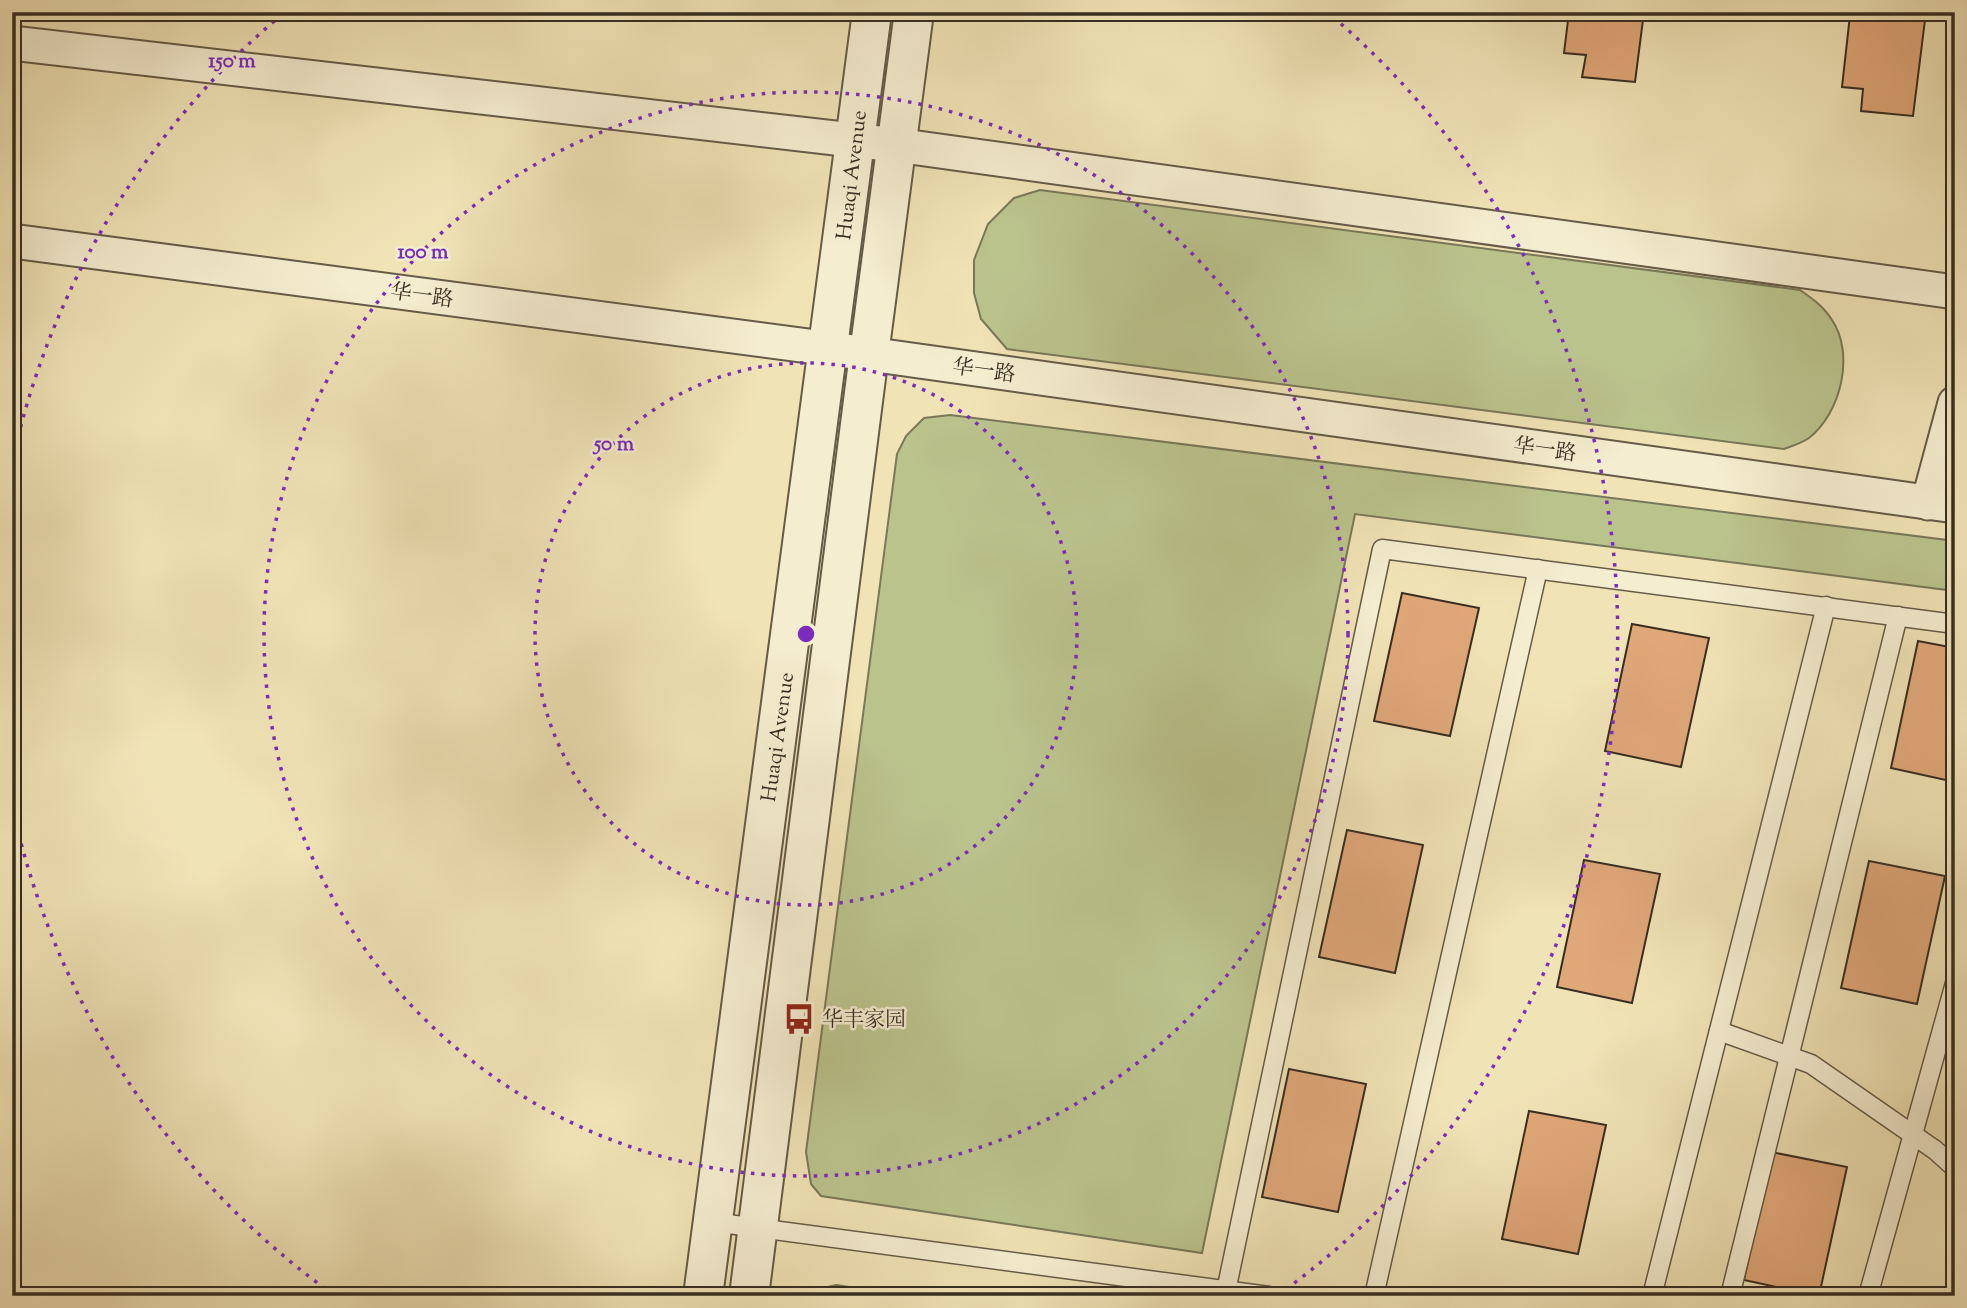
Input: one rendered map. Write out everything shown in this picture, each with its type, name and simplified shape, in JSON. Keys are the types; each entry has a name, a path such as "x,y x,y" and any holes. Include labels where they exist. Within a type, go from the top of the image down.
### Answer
{"street":[{"name":"Huaqi Avenue","path":"703,1296 873,12"},
{"name":"Huaqi Avenue","path":"750,1296 914,12"},
{"path":"12,43 896,145 1955,292"},
{"name":"华一路","path":"12,241 869,354 1942,505"},
{"path":"1942,505 1955,403"}],"lane":[{"path":"1226,1291 1382,549 1955,624"},
{"path":"1374,1296 1538,569"},
{"path":"1652,1296 1826,607"},
{"path":"1730,1296 1898,616"},
{"path":"1868,1296 1955,983"},
{"path":"1719,1031 1811,1064 1935,1150 1955,1168"},
{"path":"713,1222 1269,1296"}],"green space":[{"path":"1040,190 1800,290 1825,311 1839,334 1843,349 1841,382 1829,414 1820,427 1806,440 1784,449 1007,349 981,319 974,293 974,260 988,224 1014,198"},
{"path":"950,415 1955,541 1955,591 1355,514 1202,1253 821,1196 811,1184 806,1152 897,454 906,436 924,418"},
{"path":"836,1285 910,1296 803,1296 806,1292"}],"building":[{"path":"1569,12 1644,12 1635,82 1582,77 1586,55 1564,53"},
{"path":"1870,12 1926,12 1913,116 1861,111 1863,89 1842,87 1850,15 1869,16"},
{"path":"1402,593 1479,608 1450,736 1374,721"},
{"path":"1632,624 1709,638 1681,767 1605,751"},
{"path":"1918,641 1955,648 1955,782 1891,768"},
{"path":"1347,830 1423,845 1395,973 1319,957"},
{"path":"1584,860 1660,874 1632,1003 1557,987"},
{"path":"1869,861 1945,876 1917,1004 1841,988"},
{"path":"1289,1069 1366,1084 1338,1212 1262,1197"},
{"path":"1529,1111 1606,1125 1578,1254 1502,1239"},
{"path":"1771,1152 1847,1167 1819,1296 1744,1280"}],"place":[{"name":"华丰家园","path":"799,1019"}]}
